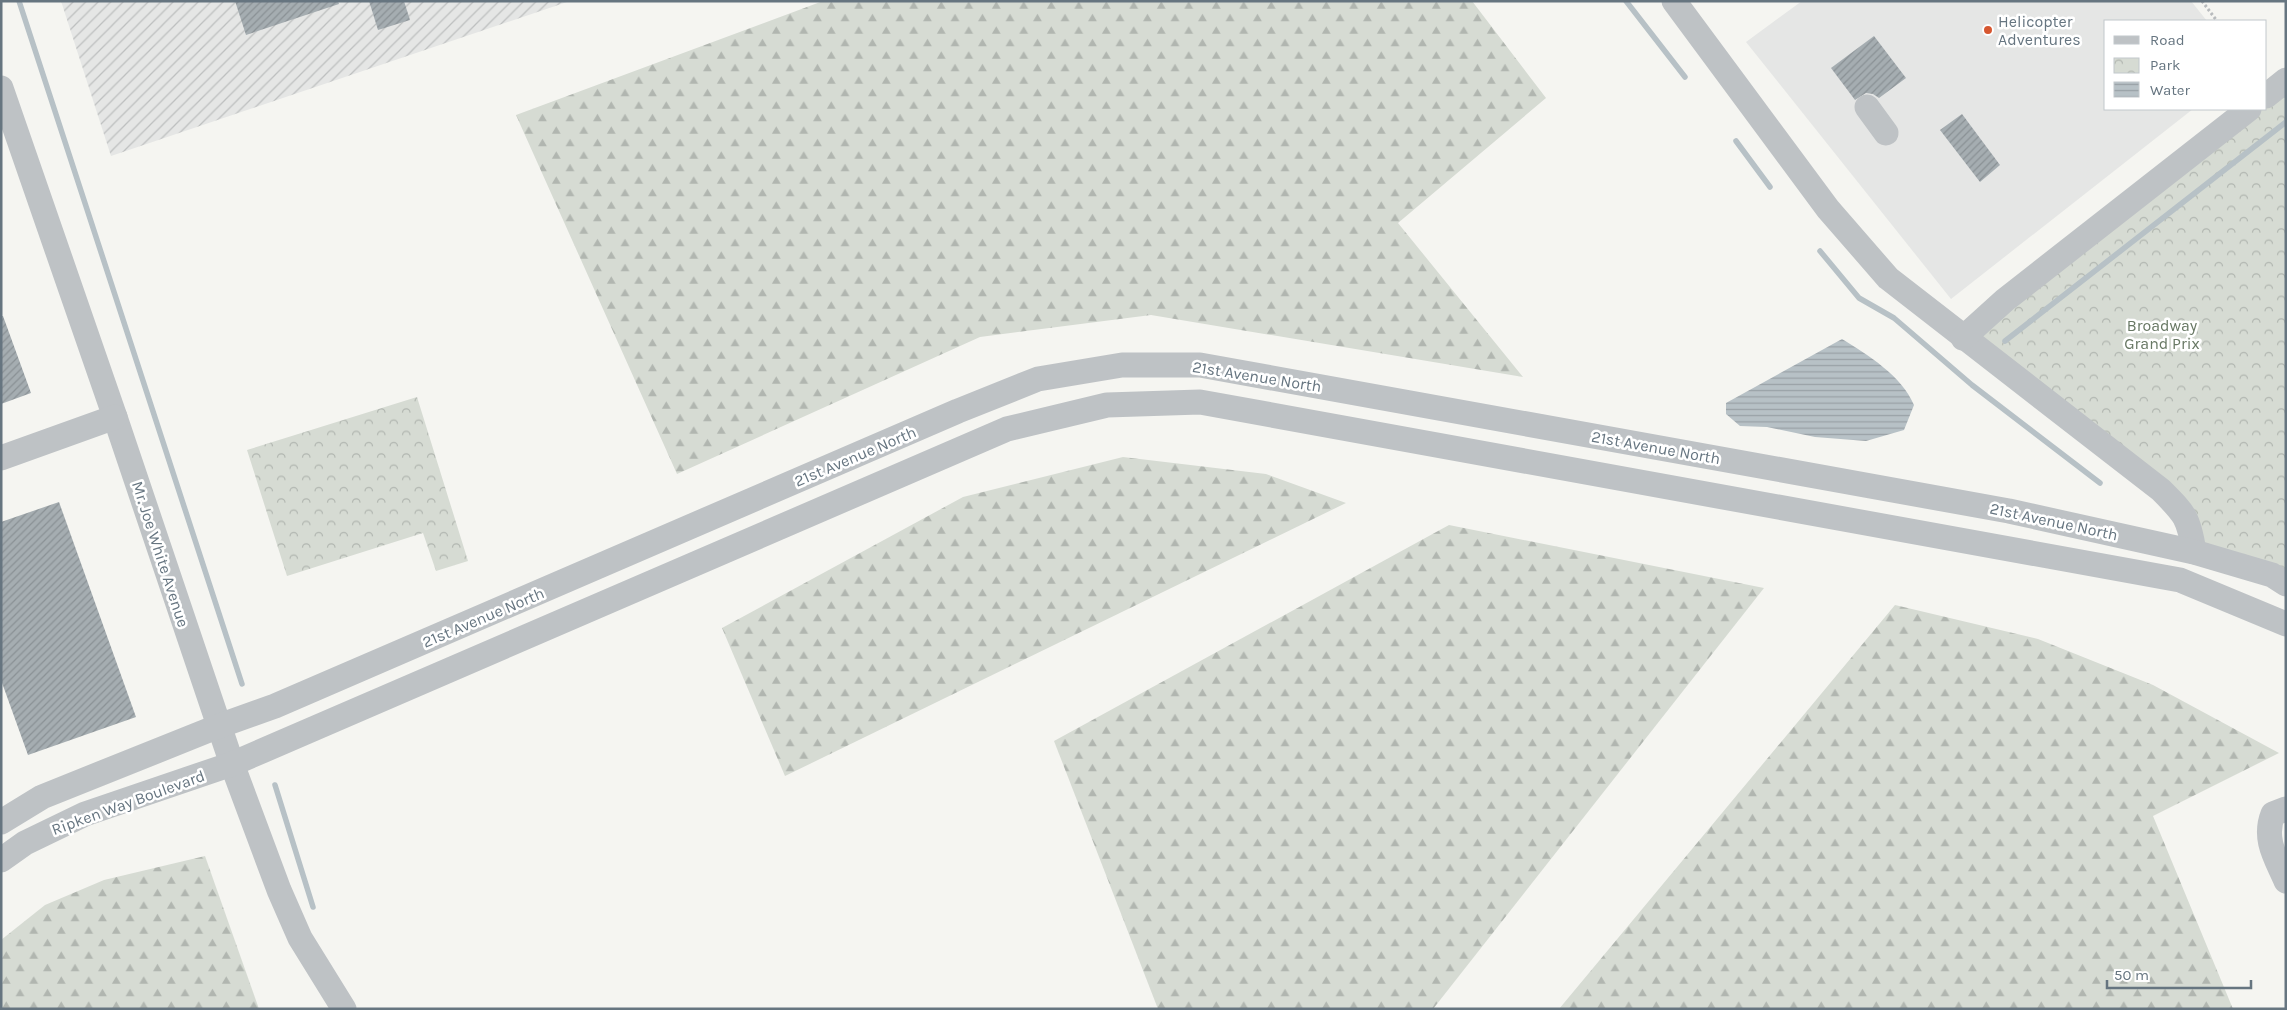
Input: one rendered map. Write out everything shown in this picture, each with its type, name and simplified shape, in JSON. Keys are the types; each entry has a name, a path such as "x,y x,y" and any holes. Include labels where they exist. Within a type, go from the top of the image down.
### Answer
{"street":[{"path":"1674,1 1828,209 1888,278 2161,490 2183,512 2190,526 2194,552"},
{"path":"2267,95 2286,80"},
{"name":"Mr. Joe White Avenue","path":"3,101 116,417 232,764 300,938 344,1009"},
{"path":"1867,107 1886,133"},
{"path":"1963,338 2006,300 2248,110"},
{"name":"21st Avenue North","path":"219,726 285,702 984,400 1038,379 1122,365 1200,365 1414,402 2009,511 2194,552 2272,575 2286,584"},
{"name":"21st Avenue North","path":"232,764 1007,429 1107,404 1200,402 2180,580 2286,624"},
{"path":"1,458 116,417"},
{"name":"Ripken Way Boulevard","path":"1,822 42,797 219,726"},
{"name":"Ripken Way Boulevard","path":"1,860 25,843 85,814 232,764"},
{"path":"2283,866 2269,841 2268,827 2273,814 2286,809"}],"path":[{"path":"2202,1 2216,20"}],"shaded area":[{"path":"61,1 570,1 111,156"},
{"path":"1802,1 2191,1 2206,20 2104,20 2104,110 2192,110 1951,299 1746,42"}],"green space":[{"path":"823,1 1472,1 1546,98 1398,223 1523,377 1151,315 980,337 677,474 516,115"},
{"name":"Broadway Grand Prix","path":"2286,80 2286,584 2194,552 2190,526 1963,338 2248,110 2267,110 2267,95"},
{"path":"417,397 468,561 436,571 423,533 287,576 247,450"},
{"path":"1123,457 1266,474 1346,503 785,776 722,628 963,497"},
{"path":"1449,525 1764,588 1433,1009 1158,1009 1054,741"},
{"path":"1895,605 2038,639 2153,685 2279,753 2153,816 2233,1009 1559,1009"},
{"path":"205,856 259,1009 1,1009 1,940 45,905 104,880"}],"water":[{"path":"1842,339 1883,367 1909,394 1914,405 1904,430 1866,441 1815,437 1767,427 1740,426 1726,414 1726,403"}],"building":[{"path":"235,1 338,1 339,4 246,35"},
{"path":"369,1 404,1 410,20 378,30"},
{"path":"1874,36 1906,78 1879,98 1873,94 1866,93 1855,100 1831,68"},
{"path":"1962,114 2000,165 1980,182 1940,130"},
{"path":"1,316 3,316 31,393 1,404"},
{"path":"59,502 136,717 28,755 1,680 1,522"}],"waterway":[{"path":"19,1 242,684"},
{"path":"1626,1 1685,77"},
{"path":"2005,341 2286,122"},
{"path":"1736,141 1770,187"},
{"path":"1820,251 1859,298 1894,318 1972,385 2100,483"},
{"path":"275,785 313,907"}],"place":[{"name":"Helicopter Adventures","path":"1988,30"}]}
